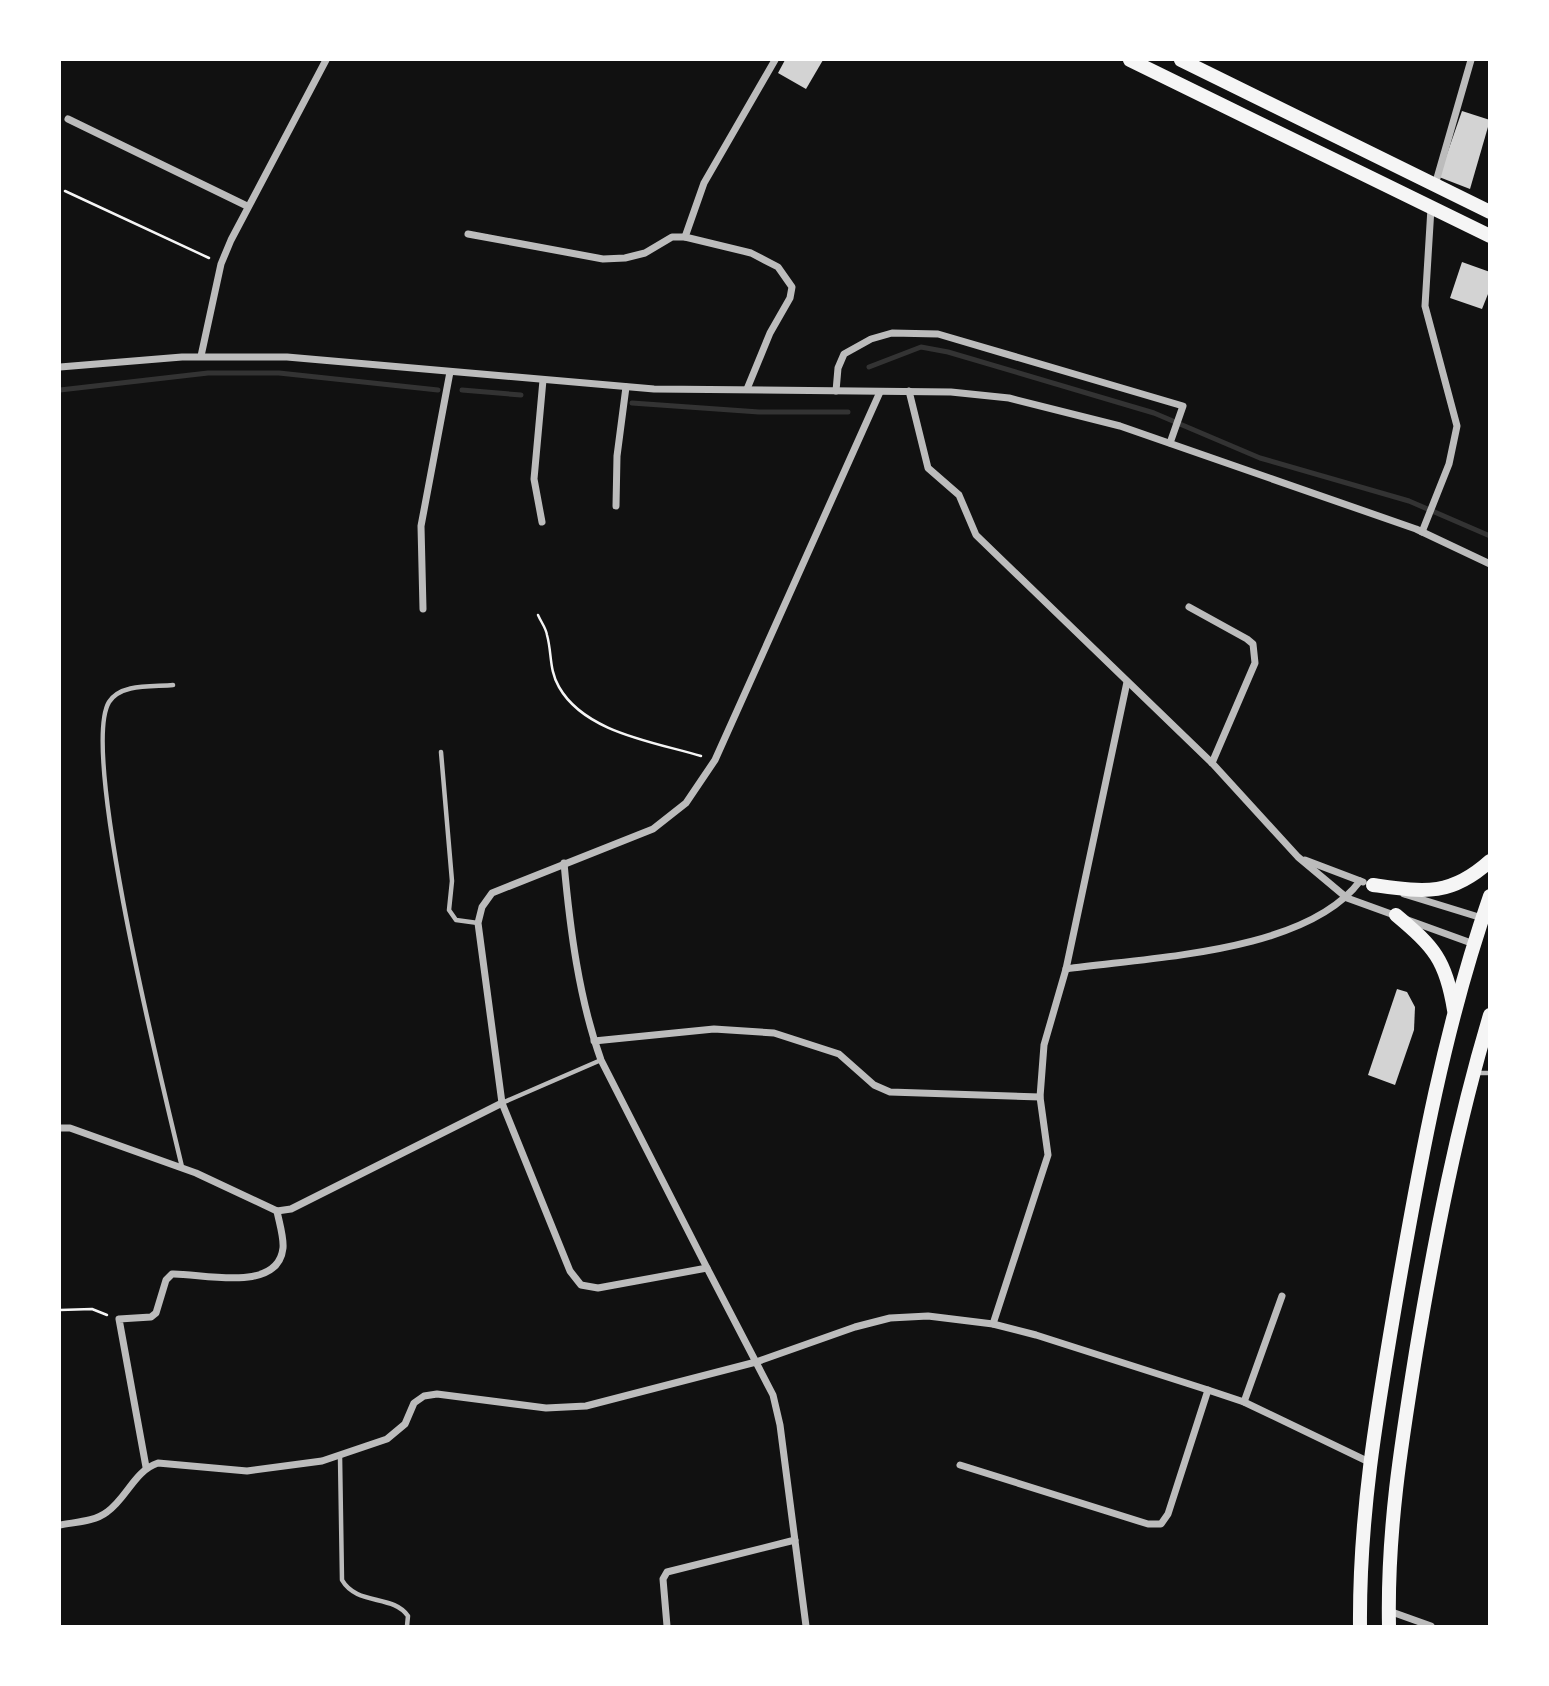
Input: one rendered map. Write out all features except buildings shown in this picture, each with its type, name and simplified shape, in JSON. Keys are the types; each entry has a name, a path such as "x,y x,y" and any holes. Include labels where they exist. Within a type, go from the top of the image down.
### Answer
{"main road":[{"path":"1130,60 1489,236"},
{"path":"1181,60 1489,212"},
{"path":"1367,883 1436,891 1457,886 1489,861"},
{"path":"1360,1626 1360,1554 1368,1462 1411,1214 1454,1015 1474,944 1486,919 1489,895"},
{"path":"1396,915 1422,937 1438,956 1449,976 1454,1015"},
{"path":"1474,944 1489,949"},
{"path":"1392,1622 1388,1559 1396,1476 1437,1223 1473,1073 1485,1039 1489,1014"}],"street":[{"path":"201,356 221,264 247,206 326,60"},
{"path":"685,236 704,183 775,60"},
{"path":"1435,185 1471,60"},
{"path":"68,119 247,206"},
{"path":"1423,532 1449,464 1457,426 1426,306 1431,207"},
{"path":"468,234 603,259 625,258 645,253 672,237 685,236 751,253 778,267 792,287 790,298 770,333 747,390"},
{"path":"836,391 838,369 844,354 871,339 892,333 937,334 1183,406 1170,443"},
{"path":"60,366 201,356 287,357 626,387 909,391 1009,398 1076,413 1170,443 1423,532 1489,564"},
{"path":"422,610 421,526 450,372"},
{"path":"542,522 534,479 543,380"},
{"path":"616,506 617,456 626,387"},
{"path":"707,1268 598,1287 581,1285 570,1271 502,1103 478,923 482,907 492,893 653,829 670,818 701,784 715,760 880,391"},
{"path":"909,391 928,468 959,495 976,535 1212,763 1298,858 1347,898 1474,944"},
{"path":"1189,607 1247,639 1256,653 1255,663 1212,763"},
{"path":"993,1324 1048,1155 1040,1097 1044,1045 1066,969 1127,682"},
{"path":"1298,858 1367,883 1486,919"},
{"path":"564,863 569,918 594,1041 601,1060 773,1395 780,1425 806,1626"},
{"path":"1066,969 1255,940 1310,921 1367,883"},
{"path":"594,1041 714,1029 774,1033 839,1054 874,1085 890,1092 1040,1097"},
{"path":"60,1128 70,1128 182,1168 277,1210 291,1209 502,1103"},
{"path":"146,1467 120,1320 152,1317 156,1313 166,1280 172,1274 252,1278 267,1273 276,1265 283,1248 277,1210"},
{"path":"1244,1402 1282,1296"},
{"path":"60,1525 105,1514 117,1504 146,1467 167,1462 247,1471 340,1456 397,1433 405,1424 414,1403 424,1396 437,1394 566,1409 586,1406 756,1362 890,1318 928,1316 993,1324 1208,1390 1244,1402 1368,1462"},
{"path":"960,1465 1147,1524 1161,1524 1168,1514 1208,1390"},
{"path":"667,1626 663,1579 667,1572 795,1540"},
{"path":"1392,1622 1431,1626"}],"lane":[{"path":"173,685 129,688 111,699 105,711 104,737 106,801 136,966 182,1168"},
{"path":"441,752 452,881 449,910 456,920 478,923"},
{"path":"502,1103 601,1060"},
{"path":"1473,1073 1489,1073"},
{"path":"340,1456 342,1580 355,1595 403,1609 408,1616 407,1626"}],"path":[{"path":"65,191 221,264"},
{"path":"538,615 547,634 551,668 558,687 585,716 607,727 715,760"},
{"path":"60,1310 92,1309 120,1320"}],"waterway":[{"path":"869,367 921,347 948,352 1154,413 1260,458 1409,501 1490,536"},
{"path":"60,390 208,373 279,373 438,390"},
{"path":"462,390 521,395"},
{"path":"632,403 759,412 848,412"}]}
